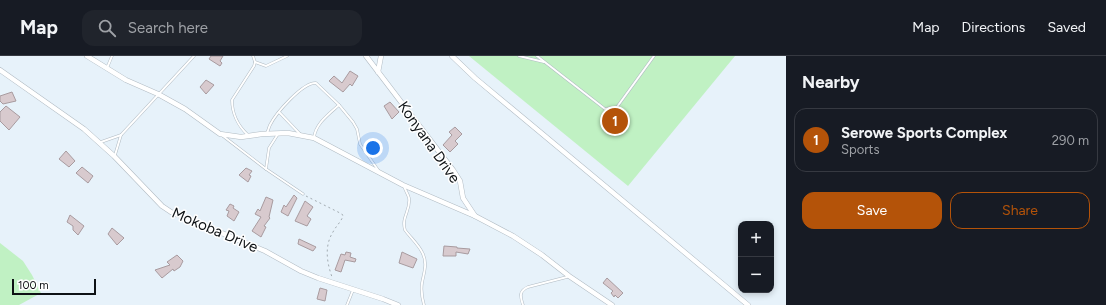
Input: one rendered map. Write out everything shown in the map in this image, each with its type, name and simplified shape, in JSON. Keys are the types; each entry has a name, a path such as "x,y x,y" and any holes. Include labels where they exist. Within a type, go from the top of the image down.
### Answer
{"street":[{"path":"87,56 126,80 158,94 185,109 220,134 237,137 279,133 314,138 403,185 475,216"},
{"name":"Konyana Drive","path":"366,56 453,170 460,181 463,198 475,216 513,236 612,305"},
{"path":"378,72 381,56"},
{"path":"452,56 475,78 748,305"},
{"name":"Mokoba Drive","path":"0,70 84,129 100,142 158,202 171,212 265,251 301,271 334,284 398,305"}],"lane":[{"path":"106,68 112,56"},
{"path":"114,156 121,135 194,56"},
{"path":"249,136 242,130 236,119 232,106 232,100 253,68 255,62 253,56"},
{"path":"255,62 266,66 287,56"},
{"path":"519,56 545,62"},
{"path":"537,56 605,109 617,107 654,56"},
{"path":"267,134 270,124 286,103 308,84 316,83 339,105 353,122 357,129 360,144 381,174"},
{"path":"314,138 317,128 339,105"},
{"path":"279,112 302,136"},
{"path":"266,169 269,148 279,133"},
{"path":"220,134 266,169 303,194"},
{"path":"100,142 121,135"},
{"path":"403,185 409,199 409,206 403,219 405,230 422,252 426,263 422,284 422,298 424,305"},
{"path":"523,305 520,298 521,293 528,286 569,276"},
{"path":"347,305 353,289"}],"path":[{"path":"303,194 342,214 343,216 332,233 328,244 328,264 334,284"}],"green space":[{"path":"469,56 735,56 628,186"},
{"path":"0,243 23,261 41,293 19,305 0,305"}],"building":[{"path":"211,56 223,56 220,61 222,63 220,66 209,59"},
{"path":"350,71 358,76 352,86 350,84 343,92 329,81 334,76 342,83"},
{"path":"206,80 214,85 206,94 200,87"},
{"path":"12,92 16,101 3,104 0,101 0,96"},
{"path":"390,102 399,112 392,119 384,106"},
{"path":"6,106 20,117 9,130 0,121 0,112"},
{"path":"455,127 462,134 455,141 458,144 450,152 443,145 452,135 449,132"},
{"path":"66,151 75,161 69,167 59,159"},
{"path":"82,167 93,176 88,183 76,173"},
{"path":"246,168 252,171 249,175 251,176 248,182 239,175"},
{"path":"294,195 297,198 288,216 281,212 284,205 286,207"},
{"path":"266,197 273,200 270,218 264,226 266,227 261,237 252,231 261,217 255,214 258,209 260,211"},
{"path":"305,201 313,207 307,216 311,219 307,226 295,221"},
{"path":"230,204 239,212 234,221 227,216 229,211 226,210"},
{"path":"70,215 84,226 78,235 73,230 73,226 67,222"},
{"path":"112,228 124,238 117,245 108,234"},
{"path":"299,239 316,247 313,251 298,244"},
{"path":"444,246 470,249 468,254 456,252 456,256 443,256"},
{"path":"346,252 351,253 350,257 356,259 355,262 345,260 341,272 335,270 341,254 345,255"},
{"path":"402,252 417,259 413,268 399,263"},
{"path":"177,255 183,261 180,267 174,271 173,269 162,278 155,270 170,265 167,262"},
{"path":"607,278 623,293 618,298 615,295 614,297 611,293 613,291 603,283"},
{"path":"320,288 327,290 325,301 317,299"}],"place":[{"name":"Serowe Sports Complex","path":"615,121"}]}
